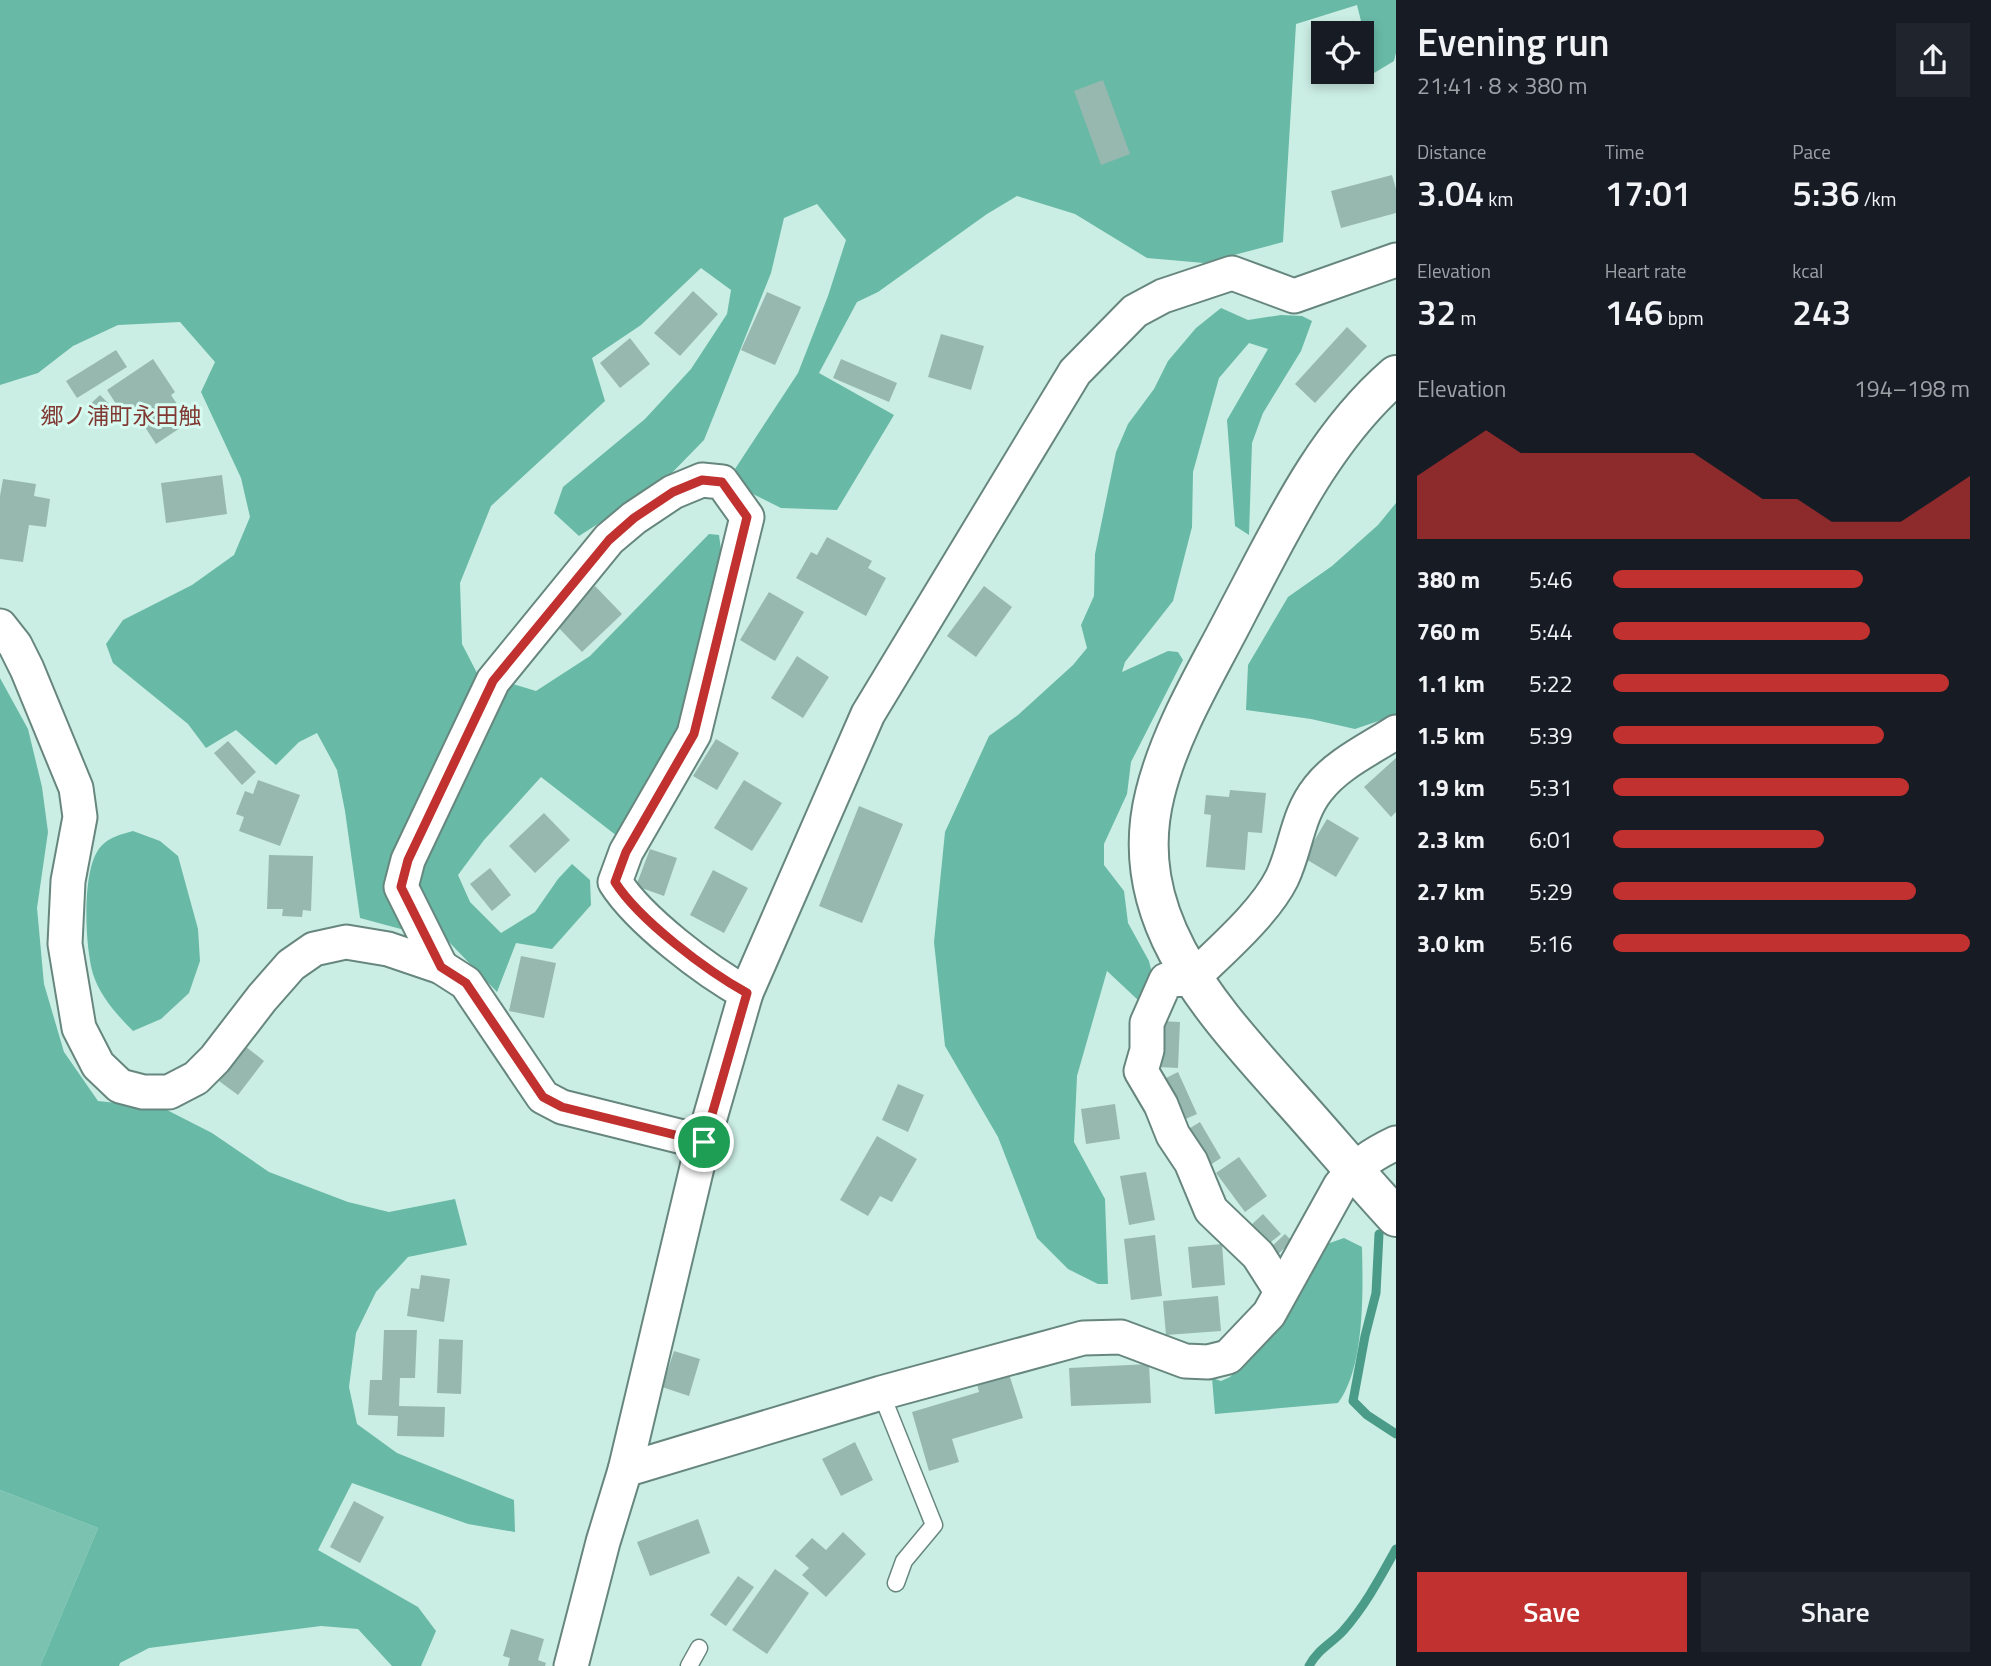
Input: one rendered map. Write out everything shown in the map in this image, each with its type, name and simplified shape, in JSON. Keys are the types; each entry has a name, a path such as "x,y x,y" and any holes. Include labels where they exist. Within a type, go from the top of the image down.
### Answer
{"street":[{"path":"571,1666 625,1470 704,1142 747,993 868,714 1074,372 1135,311 1163,296 1232,273 1294,296 1396,260"},
{"path":"1396,375 1339,437 1295,503 1195,694 1167,755 1154,796 1149,832 1153,894 1179,957 1192,979 1226,1024 1396,1217"},
{"path":"441,967 401,887 408,860 493,681 609,540 634,518 673,492 702,480 722,482 747,517 694,734 626,852 615,882 639,913 725,981 747,993"},
{"path":"0,626 15,645 27,669 76,788 80,817 68,881 65,944 79,1028 98,1065 120,1086 143,1092 169,1092 196,1078 215,1059 291,965 314,949 346,942 388,949 441,967 466,983 543,1097 562,1107 704,1142"},
{"path":"1281,1291 1258,1255 1211,1210 1191,1162 1173,1135 1161,1105 1141,1071 1147,1050 1147,1023 1166,980 1192,979 1230,943 1268,900 1282,878 1307,804 1319,787 1338,769 1396,732"},
{"path":"625,1470 881,1393 1083,1338 1121,1337 1185,1361 1208,1362 1228,1357 1269,1314 1340,1186 1353,1169 1373,1154 1396,1143"}],"lane":[{"path":"881,1393 934,1525 904,1561 897,1583"},
{"path":"689,1666 699,1648"}],"green space":[{"path":"0,0 1396,0 1394,61 1374,73 1374,21 1361,21 1357,5 1296,24 1283,242 1204,263 1147,258 1075,214 1017,196 987,214 878,292 857,302 819,373 894,415 837,510 781,508 749,492 735,469 798,373 846,240 817,204 784,218 771,273 704,440 662,483 579,536 554,513 563,487 645,419 691,369 727,314 731,290 701,268 641,325 592,358 605,401 491,506 460,583 462,644 477,673 536,691 590,656 709,534 719,535 724,573 694,695 672,743 617,836 541,777 484,840 458,875 470,902 501,933 535,912 572,864 590,880 591,905 552,949 516,943 497,992 449,942 360,918 337,770 317,733 299,742 276,765 236,730 206,748 188,724 113,663 106,644 123,620 192,585 234,555 250,517 241,478 201,392 215,362 180,322 118,325 73,346 38,373 0,385"},
{"path":"1221,308 1248,320 1281,315 1302,316 1312,321 1301,351 1263,413 1252,443 1249,535 1235,526 1227,420 1268,349 1249,343 1219,378 1193,472 1192,527 1173,601 1125,662 1122,672 1168,651 1178,652 1183,660 1131,762 1127,794 1104,844 1104,865 1124,891 1128,923 1149,961 1154,982 1138,1000 1107,971 1077,1076 1074,1142 1105,1199 1108,1284 1098,1284 1068,1269 1037,1238 998,1137 945,1046 934,942 945,832 989,736 1018,715 1073,665 1087,648 1081,625 1094,596 1095,554 1116,452 1128,424 1154,389 1168,361 1196,328"},
{"path":"1396,503 1396,715 1355,729 1311,719 1246,710 1248,665 1288,597 1332,566 1378,525"},
{"path":"0,678 28,729 42,787 48,832 37,908 44,984 64,1052 98,1101 163,1108 212,1133 269,1172 348,1202 389,1212 455,1199 467,1245 408,1257 376,1292 356,1333 349,1387 357,1424 397,1453 514,1500 515,1532 468,1524 352,1483 318,1550 418,1607 436,1631 421,1666 392,1666 358,1629 321,1626 149,1648 119,1666 40,1666 98,1528 0,1490"},
{"path":"133,831 160,841 178,856 198,929 200,961 189,993 161,1019 133,1031 110,1005 96,982 90,962 86,912 89,878 97,852 108,840"},
{"path":"1344,1238 1362,1247 1362,1306 1353,1370 1338,1403 1215,1414 1212,1378 1221,1381 1230,1377 1276,1330 1324,1245"},
{"path":"0,1490 98,1528 40,1666 0,1666"}],"building":[{"path":"1103,80 1130,154 1101,165 1074,91"},
{"path":"1392,175 1396,189 1396,213 1341,228 1331,191"},
{"path":"693,291 718,314 680,356 654,333"},
{"path":"767,292 801,307 775,365 741,350"},
{"path":"1347,327 1367,346 1315,403 1295,384"},
{"path":"941,334 984,346 971,390 928,377"},
{"path":"630,338 650,364 620,388 600,363"},
{"path":"116,350 127,367 77,398 66,381"},
{"path":"153,359 175,392 171,395 189,422 156,444 130,404 120,410 107,390"},
{"path":"841,359 897,383 889,402 833,378"},
{"path":"100,395 116,411 102,423 87,407"},
{"path":"222,475 227,514 166,523 161,483"},
{"path":"3,479 36,484 34,496 50,499 46,527 29,525 23,562 0,559 0,496"},
{"path":"827,537 872,561 868,568 886,578 866,616 796,578 811,552 817,555"},
{"path":"595,586 622,614 582,652 555,624"},
{"path":"984,586 1012,607 976,657 947,636"},
{"path":"769,592 804,612 775,661 740,640"},
{"path":"797,656 829,677 803,718 771,698"},
{"path":"716,739 739,753 717,790 693,776"},
{"path":"228,741 256,772 242,785 214,753"},
{"path":"1396,758 1396,812 1391,817 1364,787"},
{"path":"258,780 300,795 280,846 239,831 244,817 236,814 245,791 253,794"},
{"path":"744,780 782,803 752,851 714,828"},
{"path":"1230,790 1266,793 1262,833 1248,832 1245,870 1206,867 1211,815 1204,814 1206,795 1229,797"},
{"path":"859,806 903,824 862,923 819,906"},
{"path":"544,813 570,840 535,873 509,846"},
{"path":"1327,819 1359,838 1336,877 1304,858"},
{"path":"650,849 677,858 664,896 636,886"},
{"path":"269,855 313,856 311,911 303,910 302,917 282,916 283,909 267,909"},
{"path":"490,868 511,895 492,911 470,884"},
{"path":"713,870 748,888 724,933 690,915"},
{"path":"521,956 556,963 544,1018 509,1011"},
{"path":"1160,1021 1180,1022 1178,1068 1158,1067"},
{"path":"245,1046 264,1061 238,1095 219,1081"},
{"path":"1178,1072 1197,1114 1181,1121 1162,1080"},
{"path":"898,1084 924,1095 908,1132 882,1120"},
{"path":"1115,1104 1120,1139 1086,1144 1081,1109"},
{"path":"1200,1122 1221,1158 1204,1169 1182,1133"},
{"path":"877,1136 917,1159 892,1202 880,1196 868,1216 840,1200"},
{"path":"1239,1157 1267,1196 1245,1212 1216,1173"},
{"path":"1146,1172 1155,1220 1129,1225 1120,1176"},
{"path":"1263,1214 1281,1234 1267,1245 1250,1226"},
{"path":"1285,1234 1292,1241 1275,1257 1268,1250"},
{"path":"1155,1235 1162,1296 1131,1300 1124,1239"},
{"path":"1222,1244 1225,1285 1192,1288 1188,1247"},
{"path":"421,1275 450,1279 444,1322 407,1316 411,1288 419,1289"},
{"path":"1218,1296 1221,1331 1166,1335 1163,1301"},
{"path":"384,1330 417,1330 415,1378 400,1378 399,1406 445,1407 444,1437 397,1436 398,1416 368,1415 370,1380 382,1380"},
{"path":"439,1339 463,1340 461,1394 437,1393"},
{"path":"674,1351 700,1359 689,1396 662,1387"},
{"path":"1149,1364 1151,1403 1071,1406 1069,1368"},
{"path":"1009,1374 1023,1418 952,1439 959,1462 929,1471 912,1412 979,1392 977,1384"},
{"path":"855,1442 873,1480 841,1496 822,1459"},
{"path":"354,1501 384,1517 360,1563 330,1547"},
{"path":"698,1519 710,1553 650,1576 637,1542"},
{"path":"843,1532 866,1554 826,1597 802,1575 809,1568 795,1556 812,1538 826,1550"},
{"path":"775,1569 809,1593 767,1654 732,1630"},
{"path":"738,1576 754,1587 726,1626 710,1615"},
{"path":"511,1629 544,1639 538,1660 546,1663 545,1666 508,1666 510,1658 503,1656"}],"waterway":[{"path":"1379,1234 1376,1293 1353,1401 1367,1415 1396,1434"},
{"path":"1309,1666 1358,1612 1396,1549"}],"district":[{"name":"郷ノ浦町永田触","path":"121,416"}],"route":[{"path":"702,480 722,482 747,517 694,734 626,852 615,882 639,913 725,981 747,993 704,1142 562,1107 543,1097 466,983 441,967 416,922 401,887 408,860 493,681 609,540 634,518 673,492 702,480"}]}
